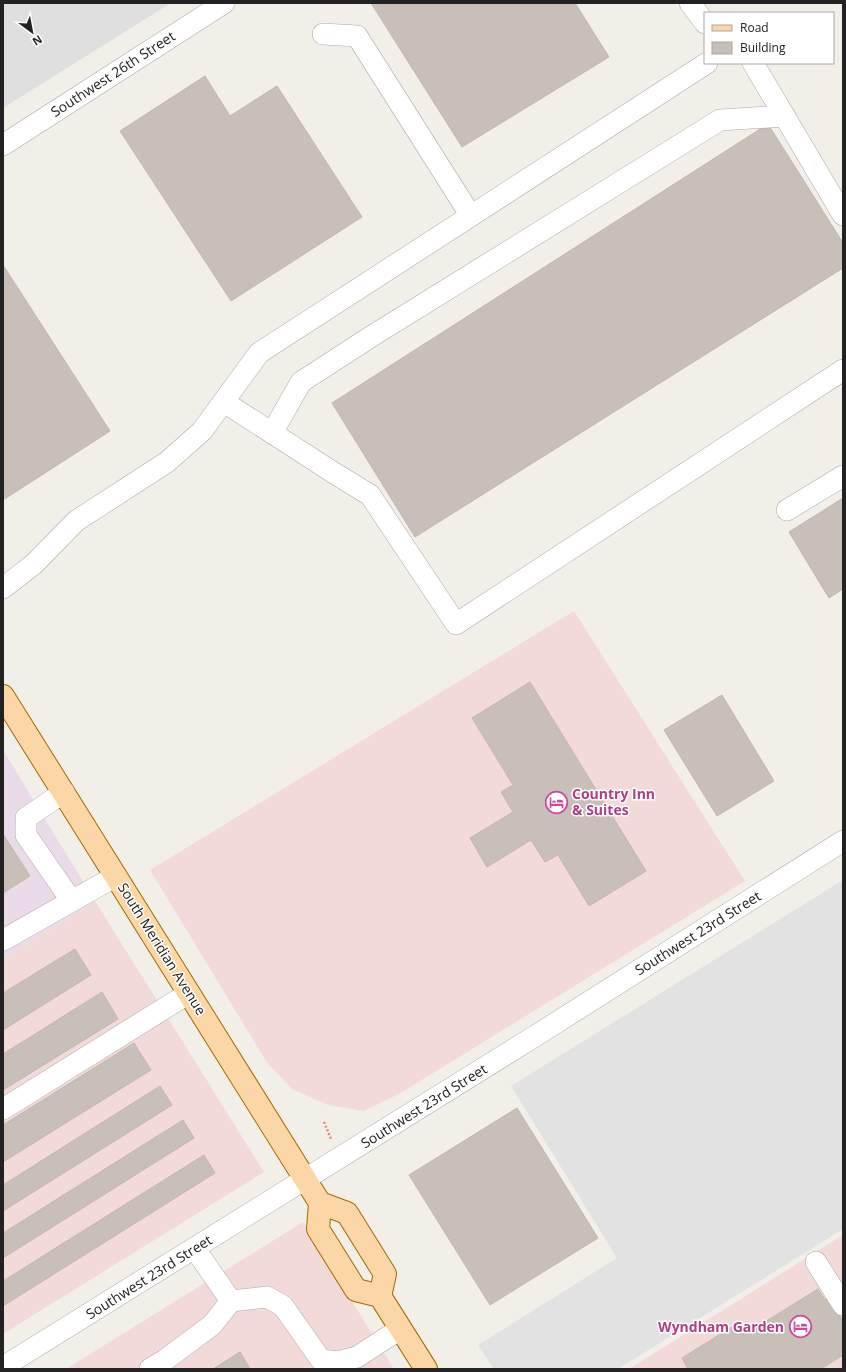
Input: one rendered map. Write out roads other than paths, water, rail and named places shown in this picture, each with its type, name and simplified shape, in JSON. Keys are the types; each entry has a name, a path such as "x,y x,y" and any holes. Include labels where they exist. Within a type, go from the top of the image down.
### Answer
{"main road":[{"name":"South Meridian Avenue","path":"3,696 320,1203"},
{"path":"380,1296 356,1290 318,1229 320,1203 347,1213 385,1274 380,1296 426,1369"}],"street":[{"name":"Southwest 26th Street","path":"3,145 224,3"},
{"path":"690,3 704,22"},
{"path":"323,34 358,36 471,216"},
{"path":"3,588 34,564 76,521 167,462 202,431 259,353 705,64"},
{"path":"754,64 843,215"},
{"path":"272,433 301,382 372,336 706,128 720,120 784,116"},
{"path":"224,402 370,495 456,624 843,370"},
{"path":"787,510 843,476"},
{"path":"64,792 26,818 26,835 71,900"},
{"name":"Southwest 23rd Street","path":"3,1367 306,1180 843,841"},
{"path":"3,940 71,900 116,876"},
{"path":"3,1109 189,993"},
{"path":"195,1249 231,1301"},
{"path":"816,1262 843,1305"},
{"path":"150,1369 165,1360 212,1325 231,1301 267,1297 283,1306 321,1360 337,1366 357,1357 400,1329"}],"place":[{"name":"Country Inn & Suites","path":"556,802"},
{"name":"Wyndham Garden","path":"800,1327"}]}
